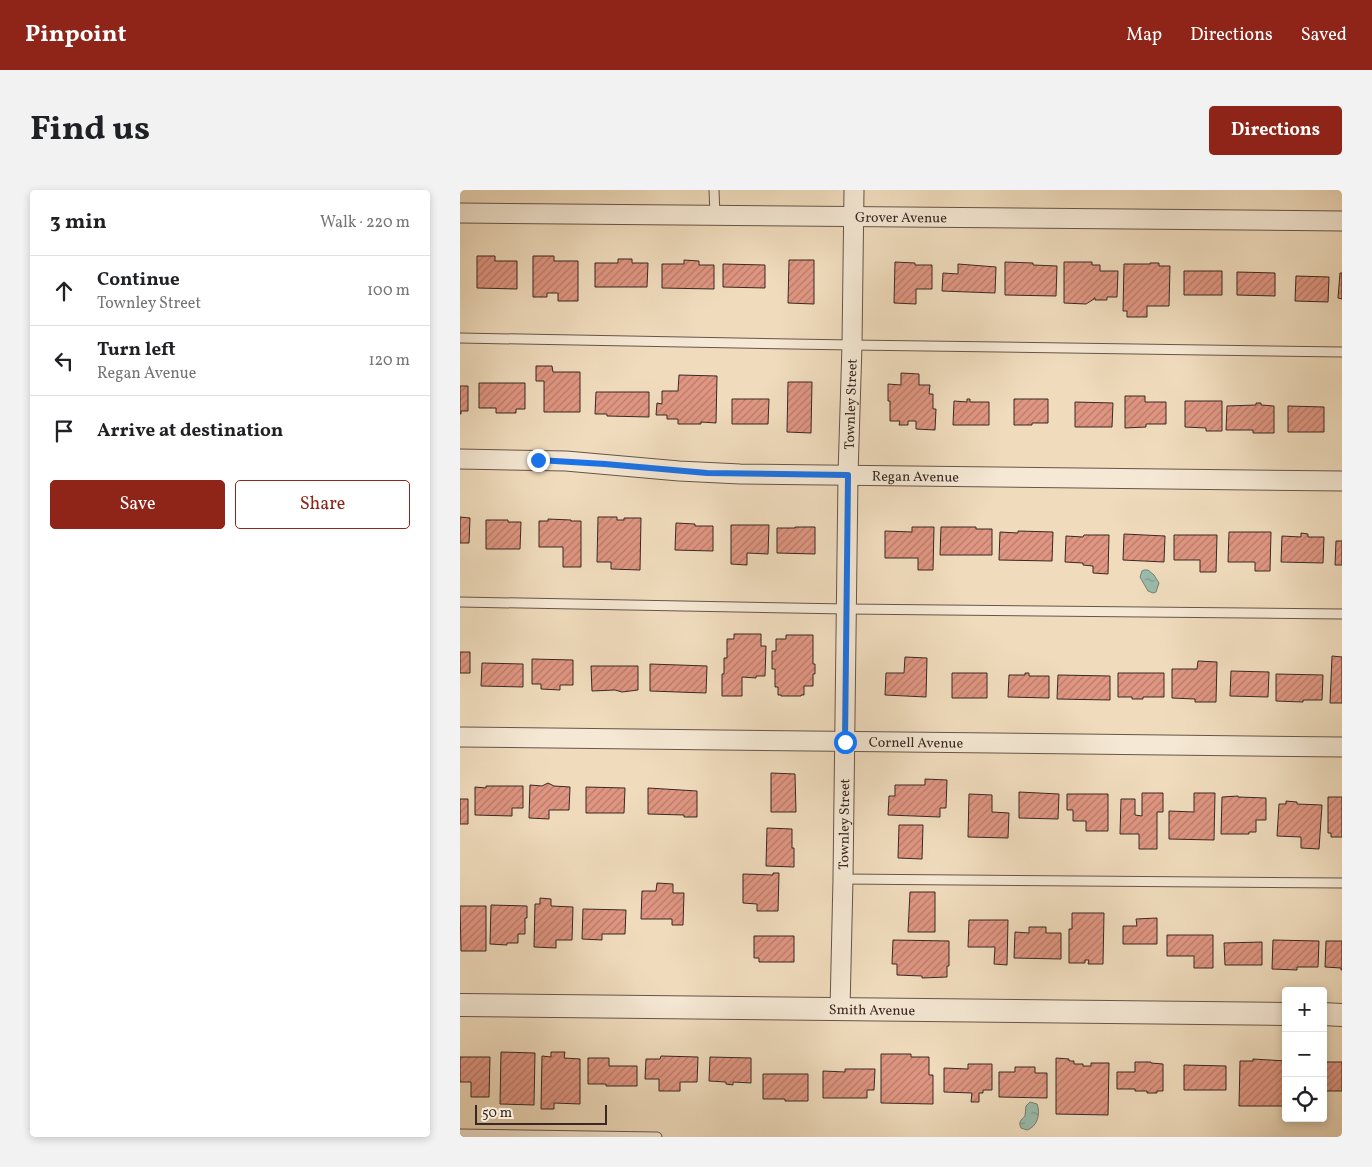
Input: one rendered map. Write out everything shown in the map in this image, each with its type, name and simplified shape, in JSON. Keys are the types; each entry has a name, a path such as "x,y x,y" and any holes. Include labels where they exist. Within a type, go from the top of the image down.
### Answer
{"street":[{"name":"Townley Street","path":"840,1009 854,190"},
{"name":"Grover Avenue","path":"460,213 1342,221"},
{"name":"Regan Avenue","path":"460,459 566,461 707,473 1342,481"},
{"name":"Cornell Avenue","path":"460,737 1342,748"},
{"name":"Smith Avenue","path":"460,1005 1282,1014"},
{"path":"1327,1014 1342,1015"}],"lane":[{"path":"714,190 715,215"},
{"path":"460,338 1342,352"},
{"path":"460,602 847,609 1342,614"},
{"path":"843,879 1342,883"},
{"path":"460,1134 657,1137"}],"water":[{"path":"1144,570 1148,570 1154,575 1159,583 1156,592 1148,591 1140,577"},
{"path":"1030,1102 1037,1104 1038,1116 1036,1123 1027,1130 1021,1128 1020,1123 1025,1116 1026,1106"}],"building":[{"path":"477,256 495,256 495,261 517,261 517,289 477,288"},
{"path":"533,256 554,256 554,261 578,261 578,301 558,301 558,293 547,293 547,297 533,297"},
{"path":"618,259 632,259 632,263 648,263 647,287 595,287 595,263 618,263"},
{"path":"684,260 699,261 699,265 714,265 714,289 662,288 662,264 684,264"},
{"path":"789,260 814,260 814,304 788,303"},
{"path":"895,262 932,265 932,289 916,289 916,304 894,303"},
{"path":"1005,262 1057,266 1056,296 1005,295"},
{"path":"1064,262 1092,262 1092,265 1100,265 1100,271 1118,271 1117,297 1107,297 1107,300 1095,300 1094,298 1086,304 1064,303"},
{"path":"1159,263 1159,266 1170,266 1169,306 1147,306 1147,317 1127,317 1127,311 1123,311 1124,264"},
{"path":"723,264 765,265 765,288 723,287"},
{"path":"958,264 996,267 995,293 942,291 943,273 958,274"},
{"path":"1184,271 1222,271 1222,295 1184,295"},
{"path":"1237,272 1275,273 1275,296 1237,295"},
{"path":"1340,273 1342,273 1342,299 1338,298"},
{"path":"1296,276 1329,277 1328,302 1295,301"},
{"path":"536,366 552,366 553,372 580,372 580,412 544,412 544,381 536,381"},
{"path":"901,373 919,374 919,385 930,385 929,394 933,394 933,409 936,409 935,430 916,429 916,421 908,421 908,425 899,425 900,421 890,421 888,384 901,385"},
{"path":"679,375 717,376 716,423 678,424 678,419 667,419 667,415 656,415 657,403 662,404 662,391 678,391"},
{"path":"788,382 812,382 811,433 787,432"},
{"path":"479,383 525,383 525,409 516,409 516,413 496,413 496,408 479,408"},
{"path":"460,386 468,386 468,411 461,411 461,414 460,414"},
{"path":"596,392 649,392 649,417 595,414"},
{"path":"1125,396 1145,396 1145,402 1166,402 1166,424 1146,424 1146,427 1125,428"},
{"path":"732,399 769,399 768,424 732,424"},
{"path":"967,399 970,399 970,402 989,402 989,425 953,425 954,401 967,402"},
{"path":"1014,399 1048,399 1048,423 1014,425"},
{"path":"1185,401 1222,401 1222,431 1206,431 1206,428 1185,427"},
{"path":"1075,402 1113,403 1112,427 1075,427"},
{"path":"1256,403 1274,406 1274,433 1253,433 1253,430 1226,430 1227,406 1256,405"},
{"path":"1288,406 1324,407 1324,432 1288,432"},
{"path":"460,517 470,518 469,543 460,543"},
{"path":"598,517 617,517 617,520 641,518 640,570 611,569 611,562 597,562"},
{"path":"548,519 581,521 581,567 563,567 563,547 539,547 539,521 548,521"},
{"path":"486,520 521,522 520,549 486,549"},
{"path":"676,523 713,526 713,551 675,550"},
{"path":"731,525 769,525 768,554 747,553 747,565 731,564"},
{"path":"815,527 815,554 777,553 777,528"},
{"path":"912,527 934,527 933,570 918,570 918,558 885,558 885,531 912,532"},
{"path":"941,527 992,529 992,555 940,555"},
{"path":"1018,531 1053,532 1052,561 999,560 1000,532 1018,533"},
{"path":"1229,532 1271,532 1270,571 1255,571 1255,562 1228,562"},
{"path":"1301,533 1308,534 1308,537 1324,537 1323,563 1281,562 1282,536 1301,537"},
{"path":"1124,534 1165,536 1164,562 1123,560"},
{"path":"1084,535 1109,535 1108,574 1093,573 1093,566 1083,565 1083,563 1065,562 1066,536 1083,537"},
{"path":"1174,535 1217,535 1216,572 1200,572 1200,560 1174,560"},
{"path":"1336,541 1342,541 1342,565 1335,565"},
{"path":"734,634 761,634 761,646 766,646 765,676 756,676 756,678 742,677 742,696 722,696 722,674 724,674 724,658 727,658 727,639 734,639"},
{"path":"786,635 813,635 815,674 813,674 813,686 804,686 804,695 801,696 778,695 778,687 775,687 772,651 776,651 776,639 786,639"},
{"path":"460,652 470,652 470,673 460,673"},
{"path":"1332,656 1342,657 1342,703 1330,703"},
{"path":"905,657 927,658 926,697 885,695 886,673 904,673"},
{"path":"532,659 573,660 573,685 560,685 560,690 541,689 541,684 532,684"},
{"path":"1198,661 1217,662 1216,702 1195,702 1195,699 1172,698 1172,669 1197,669"},
{"path":"482,663 523,664 523,687 481,686"},
{"path":"650,664 707,666 706,693 650,691"},
{"path":"591,666 638,666 638,690 622,692 615,690 592,691"},
{"path":"1231,671 1269,672 1268,697 1230,696"},
{"path":"952,673 987,673 987,698 952,698"},
{"path":"1025,673 1029,673 1029,676 1049,676 1049,698 1008,697 1009,675 1025,675"},
{"path":"1118,673 1164,673 1164,697 1132,699 1132,697 1118,697"},
{"path":"1276,674 1323,675 1322,700 1303,700 1303,702 1276,701"},
{"path":"1058,675 1110,676 1110,700 1057,699"},
{"path":"771,773 795,774 796,812 771,812"},
{"path":"925,779 947,780 946,808 940,808 940,817 888,815 889,796 895,796 895,785 925,785"},
{"path":"548,783 554,786 570,787 569,810 549,810 549,819 529,818 530,785 542,786"},
{"path":"486,786 523,786 523,808 512,808 512,816 475,815 475,787 486,788"},
{"path":"586,787 625,788 624,813 586,813"},
{"path":"648,788 697,791 697,817 648,814"},
{"path":"1019,792 1059,794 1058,819 1019,818"},
{"path":"1142,793 1163,793 1163,812 1157,812 1157,849 1139,849 1139,834 1120,834 1121,799 1135,799 1135,815 1142,816"},
{"path":"1194,793 1215,793 1214,840 1169,839 1169,811 1194,812"},
{"path":"969,794 992,795 992,812 1009,813 1008,838 968,837"},
{"path":"1067,794 1108,794 1108,831 1086,831 1086,821 1073,821 1073,810 1067,810"},
{"path":"1222,797 1266,798 1266,820 1256,820 1256,832 1249,832 1249,834 1221,834"},
{"path":"1328,797 1342,797 1342,837 1331,837 1331,833 1328,833"},
{"path":"460,799 468,799 468,824 460,824"},
{"path":"1286,801 1297,802 1297,804 1322,805 1319,849 1301,848 1301,837 1277,836 1279,804 1286,804"},
{"path":"899,825 923,825 922,859 898,858"},
{"path":"767,828 792,829 794,867 766,866"},
{"path":"773,873 779,873 778,911 757,911 757,904 743,903 743,874 773,875"},
{"path":"657,883 673,884 673,893 684,893 683,925 672,925 672,919 641,919 642,891 656,891"},
{"path":"910,892 935,892 935,932 908,932"},
{"path":"540,898 551,899 551,906 573,907 572,940 556,940 556,948 534,947 535,904 540,904"},
{"path":"491,905 527,906 525,934 518,934 518,943 507,943 507,945 490,944"},
{"path":"460,906 486,906 486,951 461,951"},
{"path":"583,909 626,910 625,934 602,934 602,940 582,939"},
{"path":"1072,913 1104,913 1103,964 1088,964 1089,960 1085,960 1085,963 1069,963 1069,929 1072,929"},
{"path":"1157,918 1157,944 1123,944 1123,926 1137,926 1136,919"},
{"path":"969,920 1008,920 1007,965 994,964 995,947 968,947"},
{"path":"1029,927 1046,927 1046,933 1061,933 1061,959 1014,958 1015,932 1029,933"},
{"path":"1167,935 1213,935 1213,968 1194,968 1194,956 1167,956"},
{"path":"754,936 794,936 794,962 759,962 759,958 754,958"},
{"path":"893,940 949,941 947,977 922,978 922,976 897,975 897,964 892,964"},
{"path":"1273,940 1319,941 1318,967 1297,967 1297,970 1272,969"},
{"path":"1326,941 1342,941 1342,970 1341,968 1325,967"},
{"path":"1262,942 1262,965 1225,965 1224,943"},
{"path":"501,1052 535,1053 534,1105 500,1104"},
{"path":"551,1052 565,1052 564,1058 580,1059 580,1104 554,1103 554,1109 541,1109 542,1056 551,1057"},
{"path":"881,1054 911,1054 911,1057 929,1057 929,1075 933,1075 933,1104 881,1103"},
{"path":"661,1056 698,1057 697,1082 680,1082 680,1091 659,1091 659,1079 645,1079 646,1059 660,1059"},
{"path":"460,1057 490,1057 489,1097 471,1097 471,1082 460,1082"},
{"path":"710,1057 751,1058 751,1083 733,1082 733,1085 726,1084 726,1082 709,1081"},
{"path":"588,1058 609,1058 609,1066 637,1066 637,1086 588,1084"},
{"path":"1056,1058 1069,1059 1069,1061 1074,1061 1074,1064 1083,1064 1083,1066 1091,1066 1091,1063 1109,1063 1108,1115 1056,1114"},
{"path":"1253,1059 1282,1061 1282,1106 1239,1106 1240,1061 1253,1061"},
{"path":"1135,1062 1163,1064 1163,1091 1147,1093 1147,1091 1135,1091 1135,1089 1117,1089 1117,1072 1135,1072"},
{"path":"1327,1062 1342,1062 1342,1091 1327,1091"},
{"path":"968,1064 992,1064 992,1090 983,1090 983,1093 979,1093 979,1102 971,1102 972,1093 944,1092 944,1068 968,1069"},
{"path":"1184,1065 1226,1066 1226,1090 1184,1090"},
{"path":"1015,1067 1035,1067 1035,1073 1047,1073 1047,1098 999,1097 999,1072 1015,1072"},
{"path":"845,1069 875,1069 874,1090 867,1090 867,1098 823,1098 823,1071 845,1072"},
{"path":"763,1074 808,1074 808,1101 763,1099"}],"route":[{"path":"538,460 707,473 848,475 845,742"}]}
